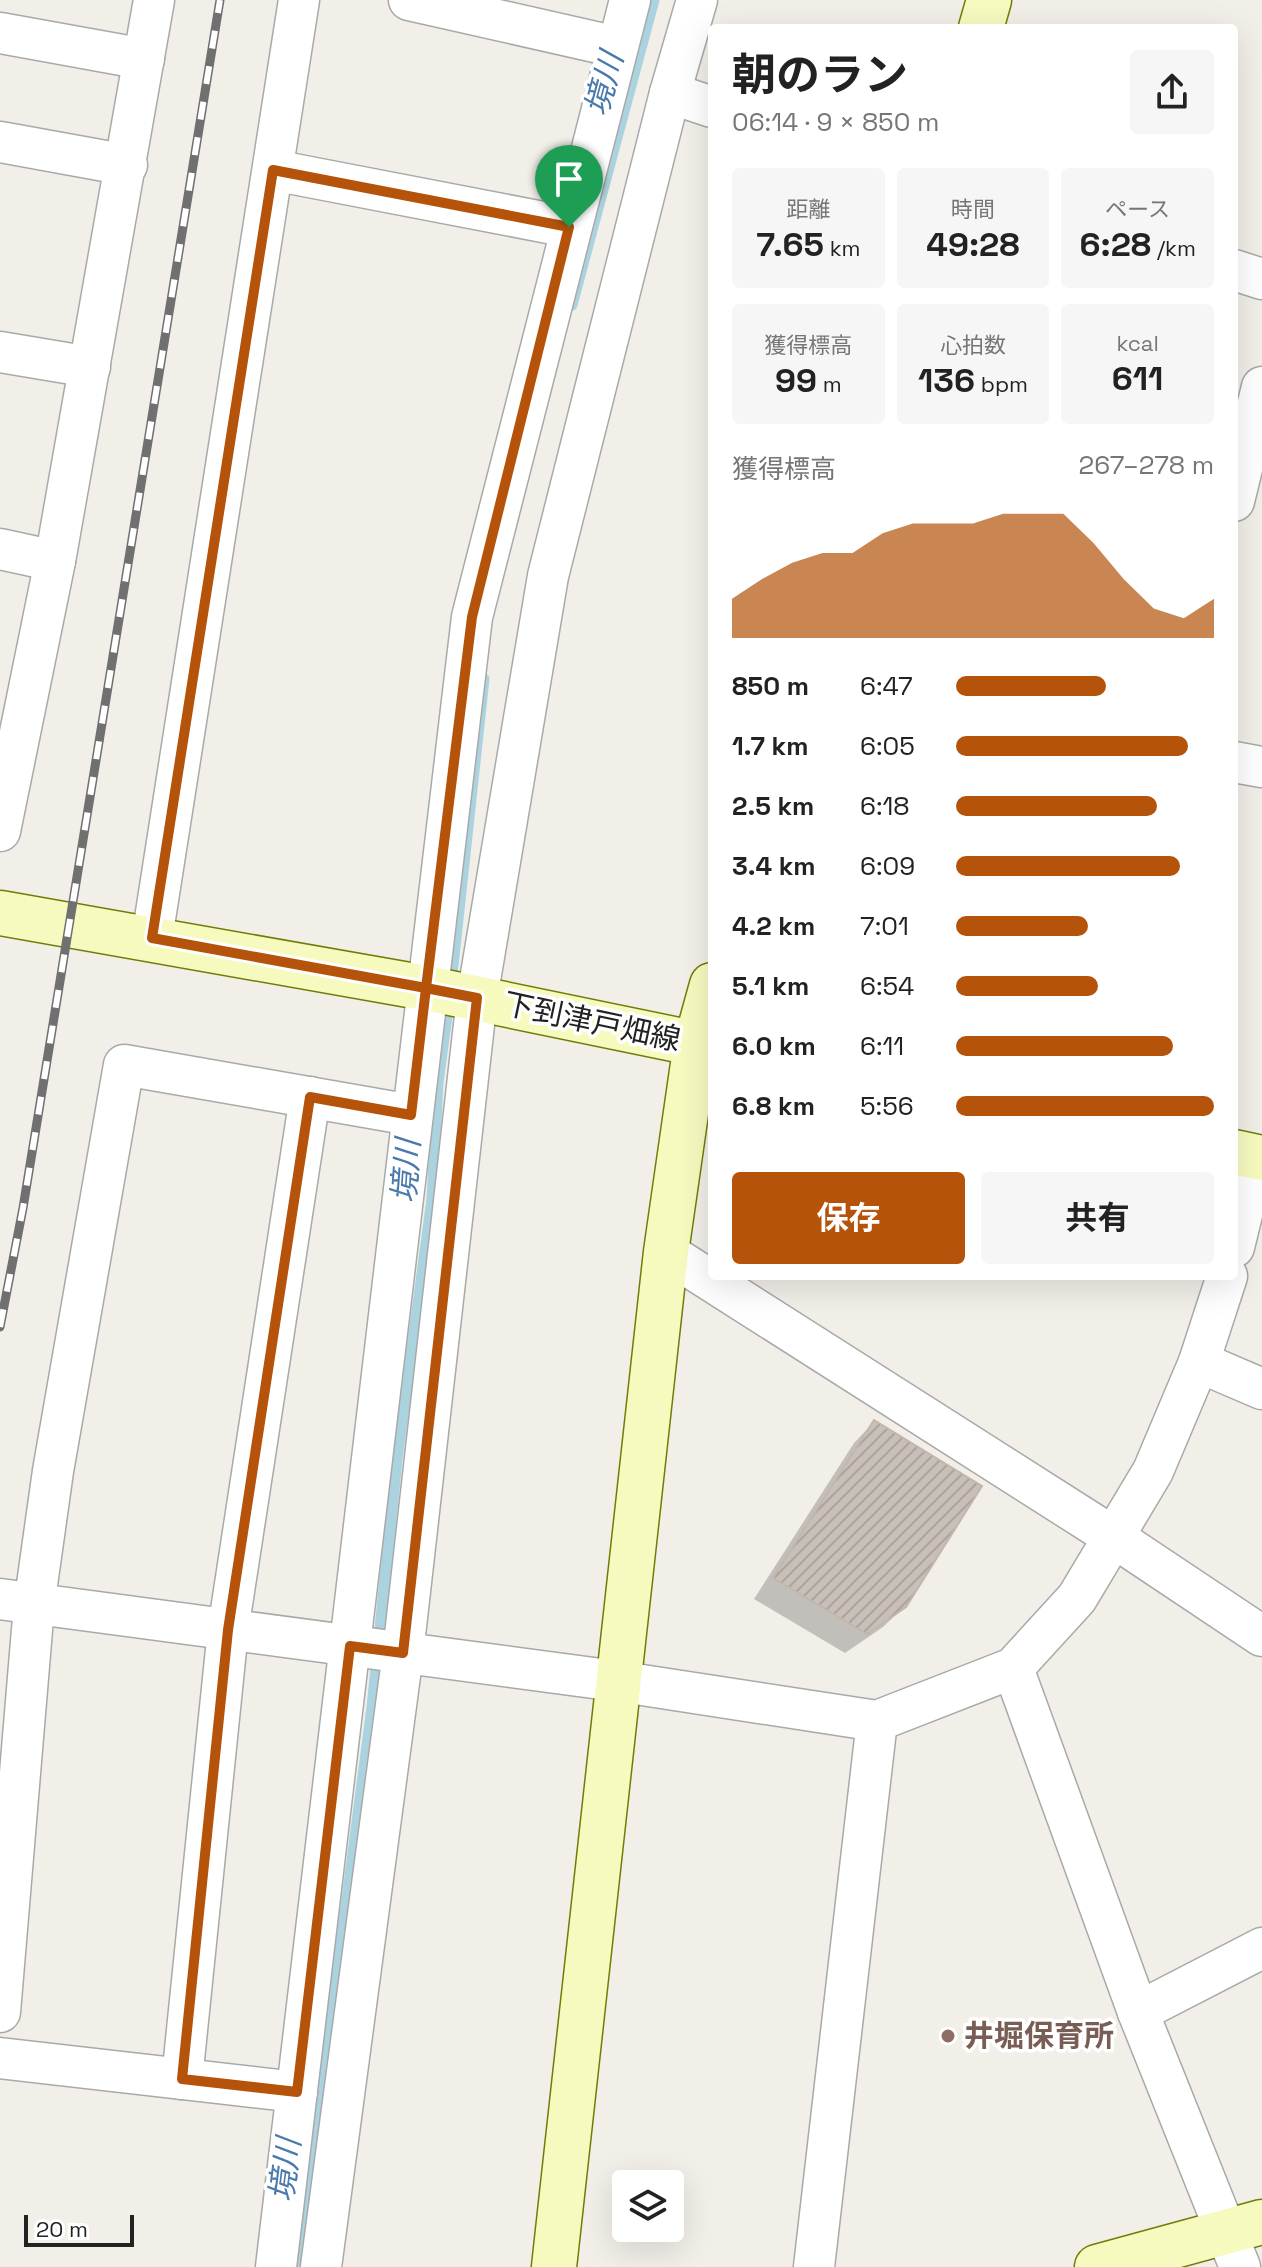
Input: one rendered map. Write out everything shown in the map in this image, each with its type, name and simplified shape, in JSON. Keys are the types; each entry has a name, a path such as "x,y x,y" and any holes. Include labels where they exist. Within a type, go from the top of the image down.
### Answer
{"street":[{"path":"0,831 55,561 154,0"},
{"path":"152,938 299,0"},
{"path":"409,0 617,47"},
{"path":"276,2267 472,617 569,227 630,0"},
{"path":"321,2267 403,1653 477,998 548,576 670,93 697,0"},
{"path":"982,24 989,0"},
{"path":"0,33 144,59"},
{"path":"670,93 708,106"},
{"path":"0,142 127,165"},
{"path":"273,170 569,227"},
{"path":"1238,271 1262,279"},
{"path":"0,352 90,367"},
{"path":"1238,485 1262,387"},
{"path":"0,549 55,561"},
{"path":"1238,763 1262,767"},
{"name":"下到津戸畑線","path":"0,913 426,988 704,1045"},
{"path":"554,2267 616,1681 666,1252 708,1015"},
{"path":"0,2012 17,1602 55,1456 124,1065 411,1115"},
{"path":"182,2079 228,1630 310,1097"},
{"path":"1238,1226 1251,1156"},
{"path":"666,1252 708,1279"},
{"path":"710,1280 1115,1538 1262,1636"},
{"path":"17,1602 616,1681 877,1721 1013,1668 1077,1598 1153,1471 1199,1362 1226,1280"},
{"path":"1199,1362 1262,1389"},
{"path":"1013,1668 1138,2012 1243,2240 1097,2267"},
{"path":"814,2267 877,1721"},
{"path":"1138,2012 1262,1948"},
{"path":"0,2058 297,2092"}],"building":[{"path":"874,1420 982,1486 906,1607 867,1634 773,1578"}],"waterway":[{"name":"境川","path":"572,305 654,0"},
{"name":"境川","path":"451,984 484,679"},
{"name":"境川","path":"299,2267 372,1707 397,1460 432,1199 438,1083 449,1001"}],"railway":[{"path":"0,1327 23,1208 220,0"}],"place":[{"name":"井堀保育所","path":"948,2036"}],"route":[{"path":"569,227 273,170 152,938 426,988 411,1115 310,1097 228,1630 182,2079 297,2092 350,1646 403,1653 477,998 426,988 472,617 569,227"}]}
